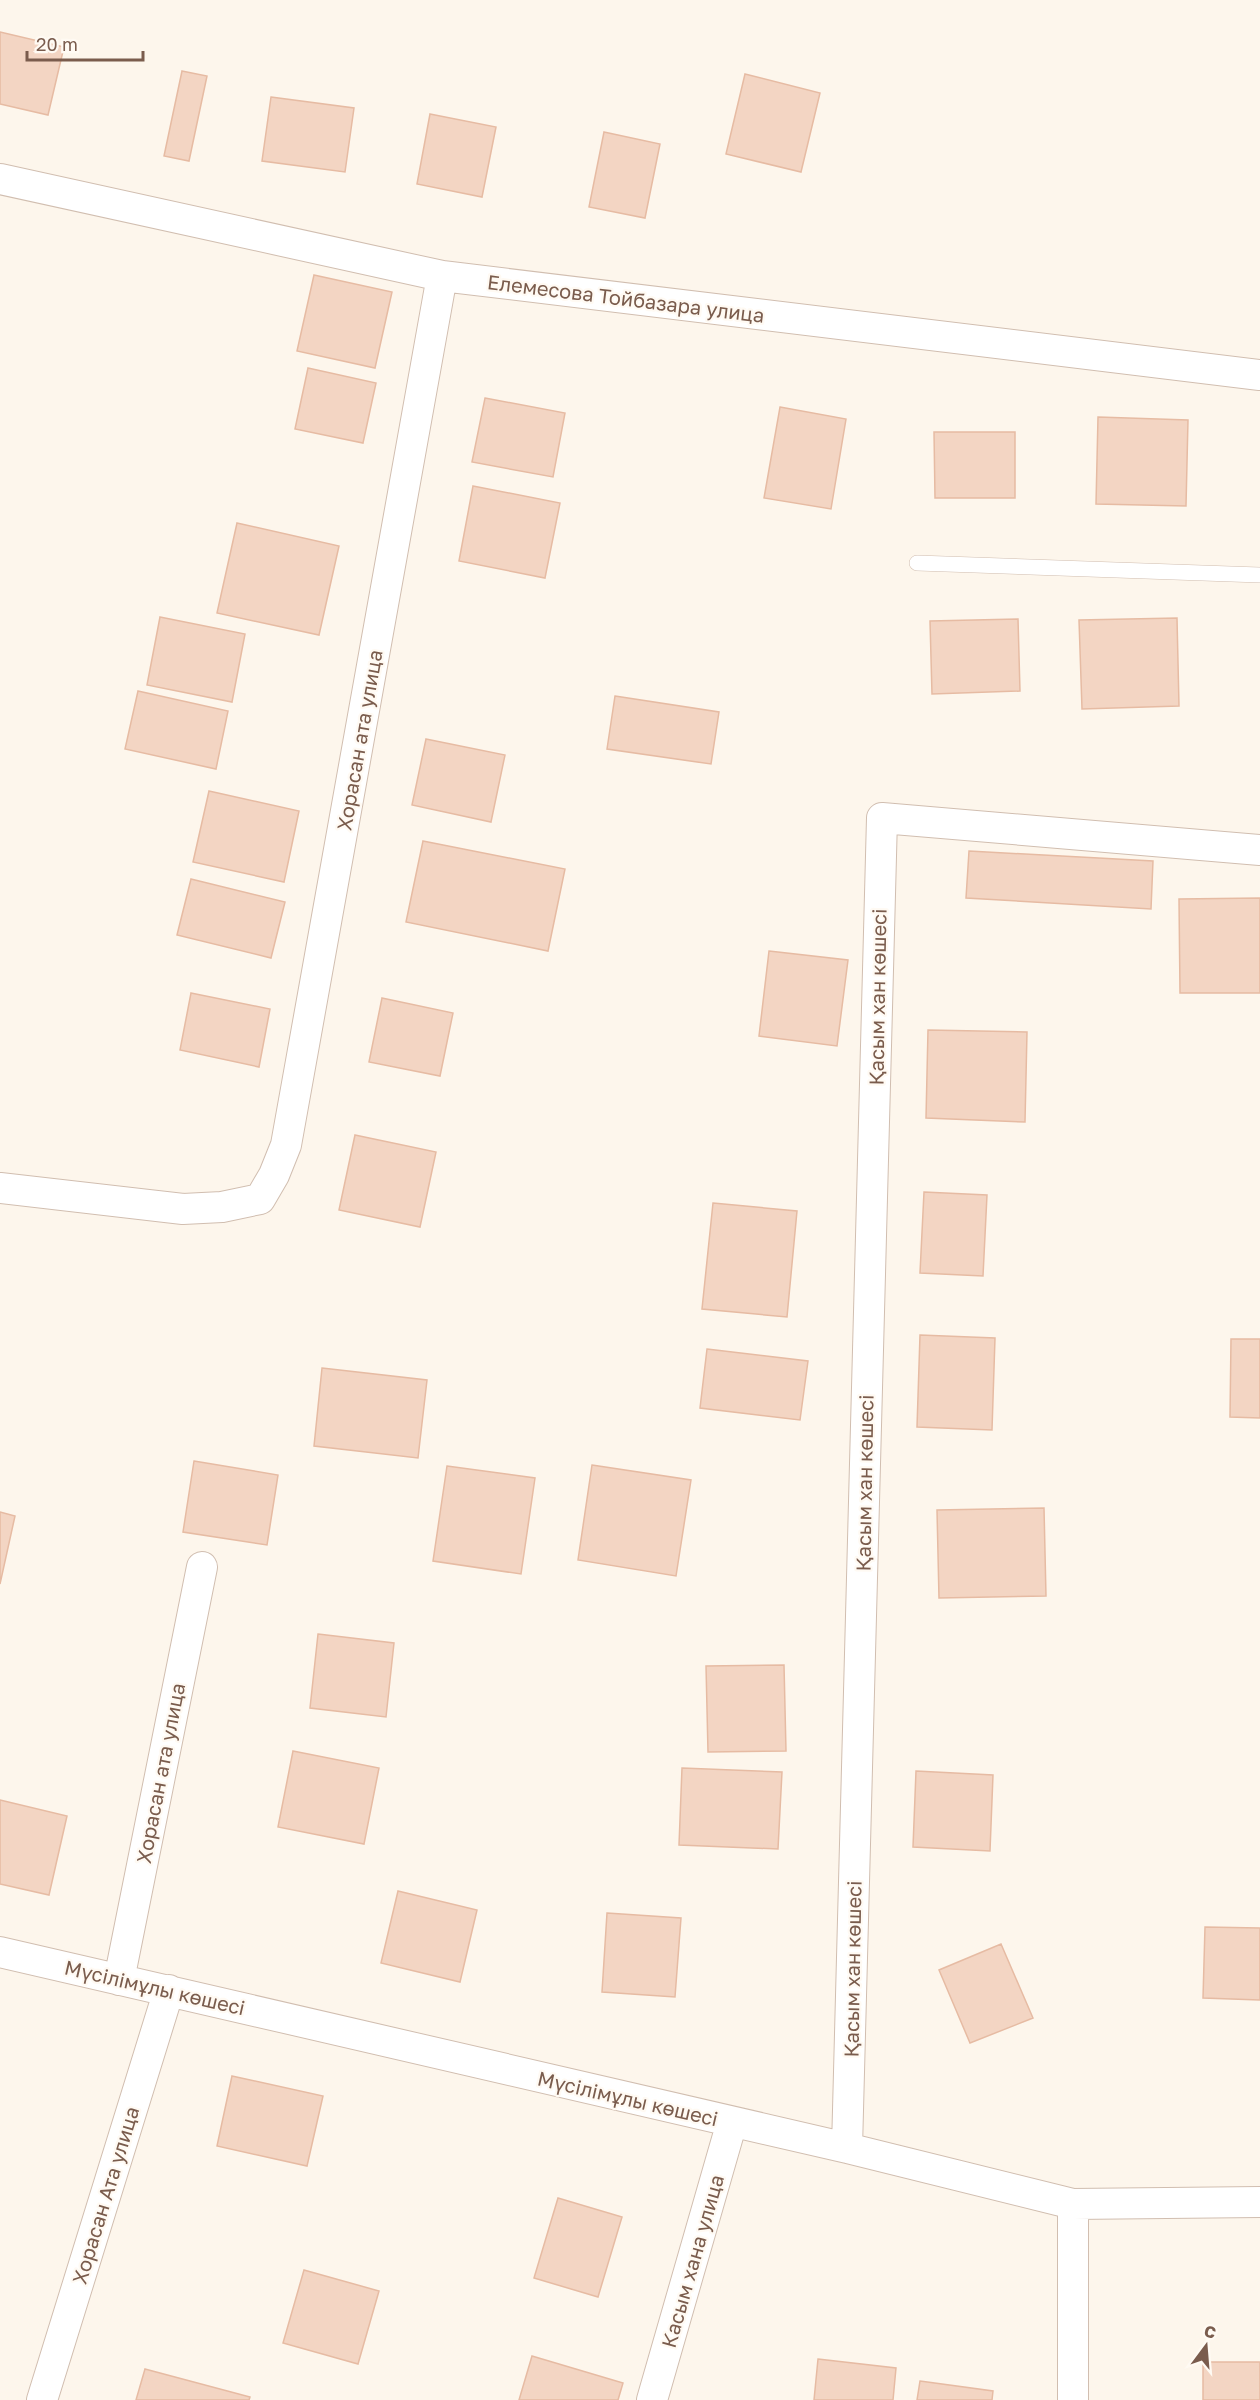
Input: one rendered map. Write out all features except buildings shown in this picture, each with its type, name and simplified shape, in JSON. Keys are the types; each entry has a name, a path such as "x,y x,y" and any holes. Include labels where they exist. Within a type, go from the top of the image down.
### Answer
{"street":[{"name":"Елемесова Тойбазара улица","path":"0,179 441,276 1260,375"},
{"name":"Хорасан ата улица","path":"0,1188 183,1209 222,1207 260,1199 274,1175 286,1145 441,276"},
{"name":"Қасым хан көшесі","path":"847,2148 882,818 1260,850"},
{"name":"Хорасан ата улица","path":"119,1980 202,1566"},
{"name":"Мүсілімұлы көшесі","path":"0,1952 847,2148 1073,2204 1260,2202"},
{"name":"Хорасан Ата улица","path":"42,2400 169,1990"},
{"name":"Касым хана улица","path":"652,2400 732,2122"},
{"path":"1073,2204 1073,2400"}],"lane":[{"path":"917,563 1260,575"}]}
